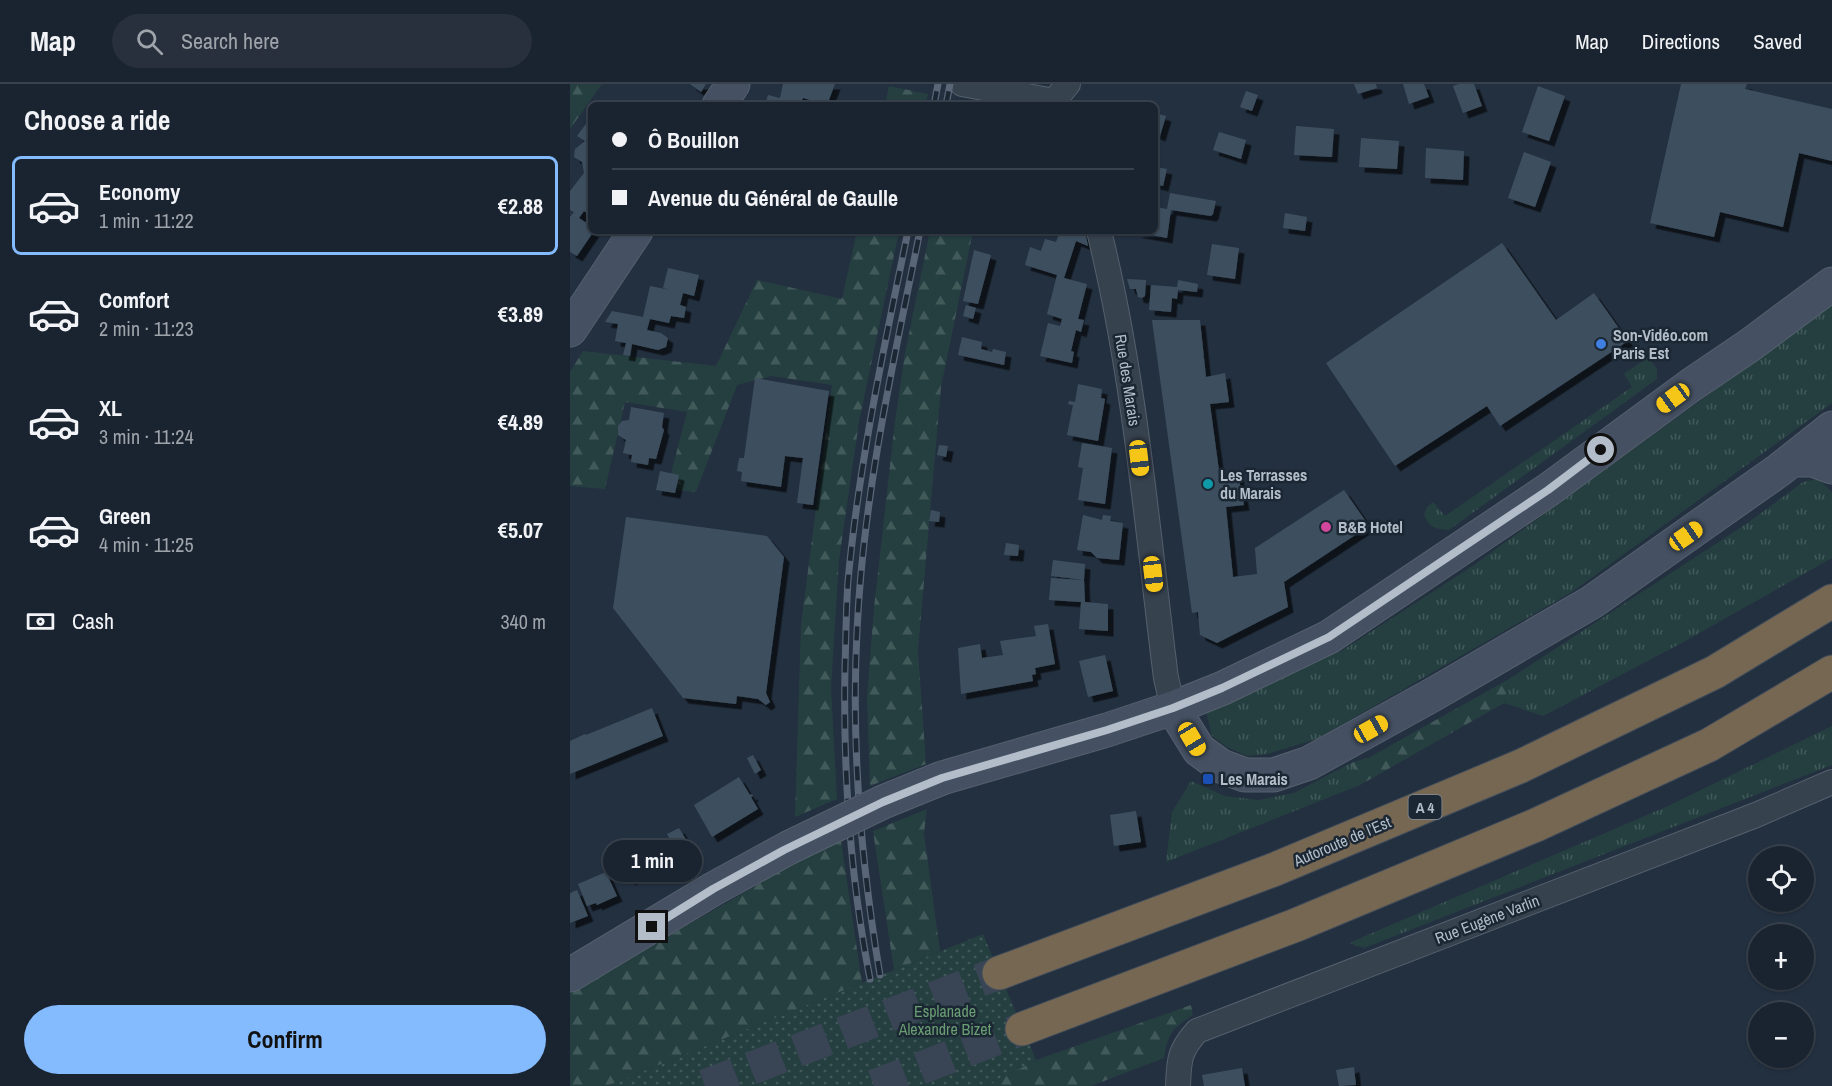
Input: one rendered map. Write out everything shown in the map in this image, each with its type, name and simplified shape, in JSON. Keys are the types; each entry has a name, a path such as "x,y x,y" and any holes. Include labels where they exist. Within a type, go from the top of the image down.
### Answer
{"highway":[{"name":"Autoroute de l’Est","path":"999,973 1273,870 1521,766 1715,672 1832,601"},
{"path":"1023,1029 1296,925 1536,825 1709,745 1832,672"}],"main road":[{"path":"721,102 733,84"},
{"path":"570,330 634,234"},
{"path":"570,975 713,889 788,848 883,802 942,778 1107,730 1173,708 1222,688 1329,637 1548,490 1832,284"},
{"path":"1173,708 1199,750 1221,766 1245,775 1274,775 1309,763 1434,694 1592,602 1832,429"},
{"path":"1792,460 1813,460 1832,467"}],"street":[{"path":"962,84 1005,93 1059,97"},
{"name":"Rue des Marais","path":"1100,234 1115,296 1133,411 1166,678 1173,708"},
{"name":"Rue Eugène Varlin","path":"1178,1086 1184,1045 1197,1031 1756,815 1832,782"}],"green space":[{"path":"570,84 602,84 588,102 570,129"},
{"path":"889,86 928,94 926,102 886,102"},
{"path":"856,234 898,234 859,422 839,560 831,688 837,799 795,817 801,624 832,385 771,376 737,385 696,492 667,489 687,412 625,402 605,489 570,486 570,372 583,351 716,366 757,280 842,299"},
{"path":"929,234 972,234 941,387 918,651 926,764 870,786 867,697 874,608 905,353"},
{"path":"1832,305 1832,403 1572,592 1317,739 1267,754 1247,756 1227,747 1212,736 1206,712 1343,650 1474,565"},
{"path":"1648,357 1657,369 1657,379 1449,530 1437,528 1428,522 1424,514 1433,502 1445,516 1632,387 1624,374"},
{"path":"1818,479 1832,492 1832,558 1680,644 1543,716 1504,703 1509,679 1749,522 1803,482"},
{"path":"1509,679 1504,703 1360,785 1351,763 1370,757"},
{"path":"1832,726 1832,765 1364,948 1349,943 1668,806"},
{"path":"1351,763 1360,785 1166,862 1172,812 1191,781 1225,796 1258,800 1294,793"},
{"path":"927,809 924,833 940,951 894,970 873,831"},
{"path":"841,841 862,983 607,1086 570,1086 570,993 795,863"},
{"name":"Esplanade Alexandre Bizet","path":"983,934 1036,1060 987,1086 607,1086"},
{"path":"1191,1005 1193,1015 1172,1032 1164,1058 1091,1086 987,1086 1036,1060"}],"building":[{"path":"690,84 706,84 701,92"},
{"path":"783,84 835,84 828,102 803,98 801,102 766,102 768,95 780,98"},
{"path":"1354,84 1376,84 1377,88 1358,94"},
{"path":"1403,84 1424,84 1429,97 1409,104"},
{"path":"1474,84 1482,106 1463,113 1453,86"},
{"path":"1681,84 1747,84 1745,89 1832,109 1832,161 1799,153 1783,227 1720,212 1714,237 1650,223"},
{"path":"1538,86 1565,96 1549,141 1522,132"},
{"path":"1246,91 1258,95 1252,111 1240,107"},
{"path":"1158,114 1166,116 1160,136 1158,135"},
{"path":"588,121 588,214 584,211 579,218 588,224 588,234 592,234 577,256 570,252 570,217 574,212 570,210 570,191 584,173 582,162 574,157 575,149 585,141 577,136"},
{"path":"1296,126 1334,129 1332,157 1294,155"},
{"path":"1219,132 1246,140 1241,159 1213,150"},
{"path":"1361,138 1399,141 1397,169 1359,167"},
{"path":"1426,148 1464,151 1463,180 1425,178"},
{"path":"1524,152 1551,162 1535,207 1508,198"},
{"path":"1158,168 1167,169 1163,186 1158,185"},
{"path":"1170,193 1216,201 1211,216 1171,210 1167,238 1146,234 1158,234 1158,208 1167,209"},
{"path":"1285,213 1307,217 1305,231 1283,228"},
{"path":"1059,234 1086,234 1088,246 1076,241 1064,278 1087,284 1078,319 1084,320 1081,332 1076,330 1071,351 1074,352 1072,363 1040,356 1048,323 1060,326 1062,319 1047,314 1057,275 1025,265 1030,247 1041,251 1045,239 1056,242"},
{"path":"1502,243 1556,320 1594,293 1628,341 1500,426 1487,406 1395,466 1326,363"},
{"path":"1212,244 1239,248 1235,279 1207,275"},
{"path":"974,250 991,255 978,304 963,301"},
{"path":"668,268 699,275 694,296 683,293 680,305 686,307 684,318 671,316 669,323 650,319 647,330 661,333 668,338 666,347 658,350 632,344 630,356 623,355 626,343 615,341 618,324 605,322 612,311 643,317 650,286 670,290 663,288"},
{"path":"1127,279 1146,280 1145,296 1138,297 1136,289 1130,289"},
{"path":"1178,280 1198,284 1197,292 1178,290 1177,299 1172,298 1171,312 1149,310 1151,285 1177,287"},
{"path":"966,305 976,308 973,319 963,316"},
{"name":"Les Terrasses du Marais","path":"1152,320 1200,320 1206,377 1225,373 1229,402 1210,404 1220,478 1238,474 1244,505 1226,507 1233,577 1257,574 1255,548 1344,490 1369,526 1284,582 1288,607 1217,643 1200,635 1198,612 1192,613"},
{"path":"962,337 982,342 981,349 1006,352 1004,365 958,355"},
{"path":"755,378 829,391 813,505 797,503 803,458 785,456 781,487 741,481 742,472 737,471 739,458 744,458"},
{"path":"1078,384 1102,389 1101,398 1105,399 1098,441 1067,435 1073,405 1068,404 1069,401 1075,402"},
{"path":"631,407 664,413 662,427 664,430 656,459 649,458 648,465 631,462 632,455 623,453 626,440 618,435 618,426 622,421 629,420"},
{"path":"1082,443 1112,448 1105,504 1078,500 1083,468 1078,467"},
{"path":"939,445 948,446 946,457 937,455"},
{"path":"660,471 679,475 675,493 656,490"},
{"path":"931,510 940,512 939,522 929,521"},
{"path":"1083,515 1102,520 1103,515 1111,516 1110,521 1123,523 1119,560 1097,558 1091,552 1077,550"},
{"path":"626,517 767,536 784,557 766,693 770,702 766,705 758,699 737,696 736,704 683,698 613,608"},
{"path":"1006,543 1019,545 1018,556 1004,555"},
{"path":"1053,560 1085,564 1084,580 1051,576"},
{"path":"1051,578 1084,580 1085,602 1108,604 1108,631 1079,629 1081,602 1049,600"},
{"path":"1048,624 1055,664 1035,668 1036,674 1032,675 1033,681 961,694 958,648 980,644 982,658 1003,655 1000,641 1036,636 1034,626"},
{"path":"1105,655 1113,691 1088,697 1079,661"},
{"path":"652,708 663,736 570,774 570,741"},
{"path":"753,755 761,770 755,774 747,758"},
{"path":"739,777 750,795 752,794 751,797 758,809 712,837 694,805"},
{"path":"1136,811 1141,842 1114,846 1110,815"},
{"path":"679,828 691,848 683,853 677,843 673,845 667,834"},
{"path":"638,848 650,867 630,880 618,861"},
{"path":"606,872 617,896 597,905 596,903 587,906 578,884"},
{"path":"577,890 588,916 570,923 570,893"},
{"path":"1354,1067 1356,1085 1339,1086 1336,1070"},
{"path":"1242,1068 1245,1086 1204,1086 1202,1075"}],"tunnel":[{"path":"705,1086 999,973"},
{"path":"874,1086 1022,1029"}],"railway":[{"path":"935,102 938,84"},
{"path":"947,102 950,84"},
{"path":"870,979 857,902 849,824 845,746 847,592 865,449 907,234"},
{"path":"880,975 859,804 855,717 857,631 860,580 872,480 919,234"}],"place":[{"name":"Son-Vidéo.com Paris Est","path":"1601,344"},
{"name":"Les Terrasses du Marais","path":"1208,484"},
{"name":"B&B Hotel","path":"1326,527"},
{"name":"Les Marais","path":"1208,779"}],"route":[{"path":"652,927 713,889 784,850 883,802 942,778 1107,730 1173,708 1222,688 1329,637 1548,490 1601,450"}]}
